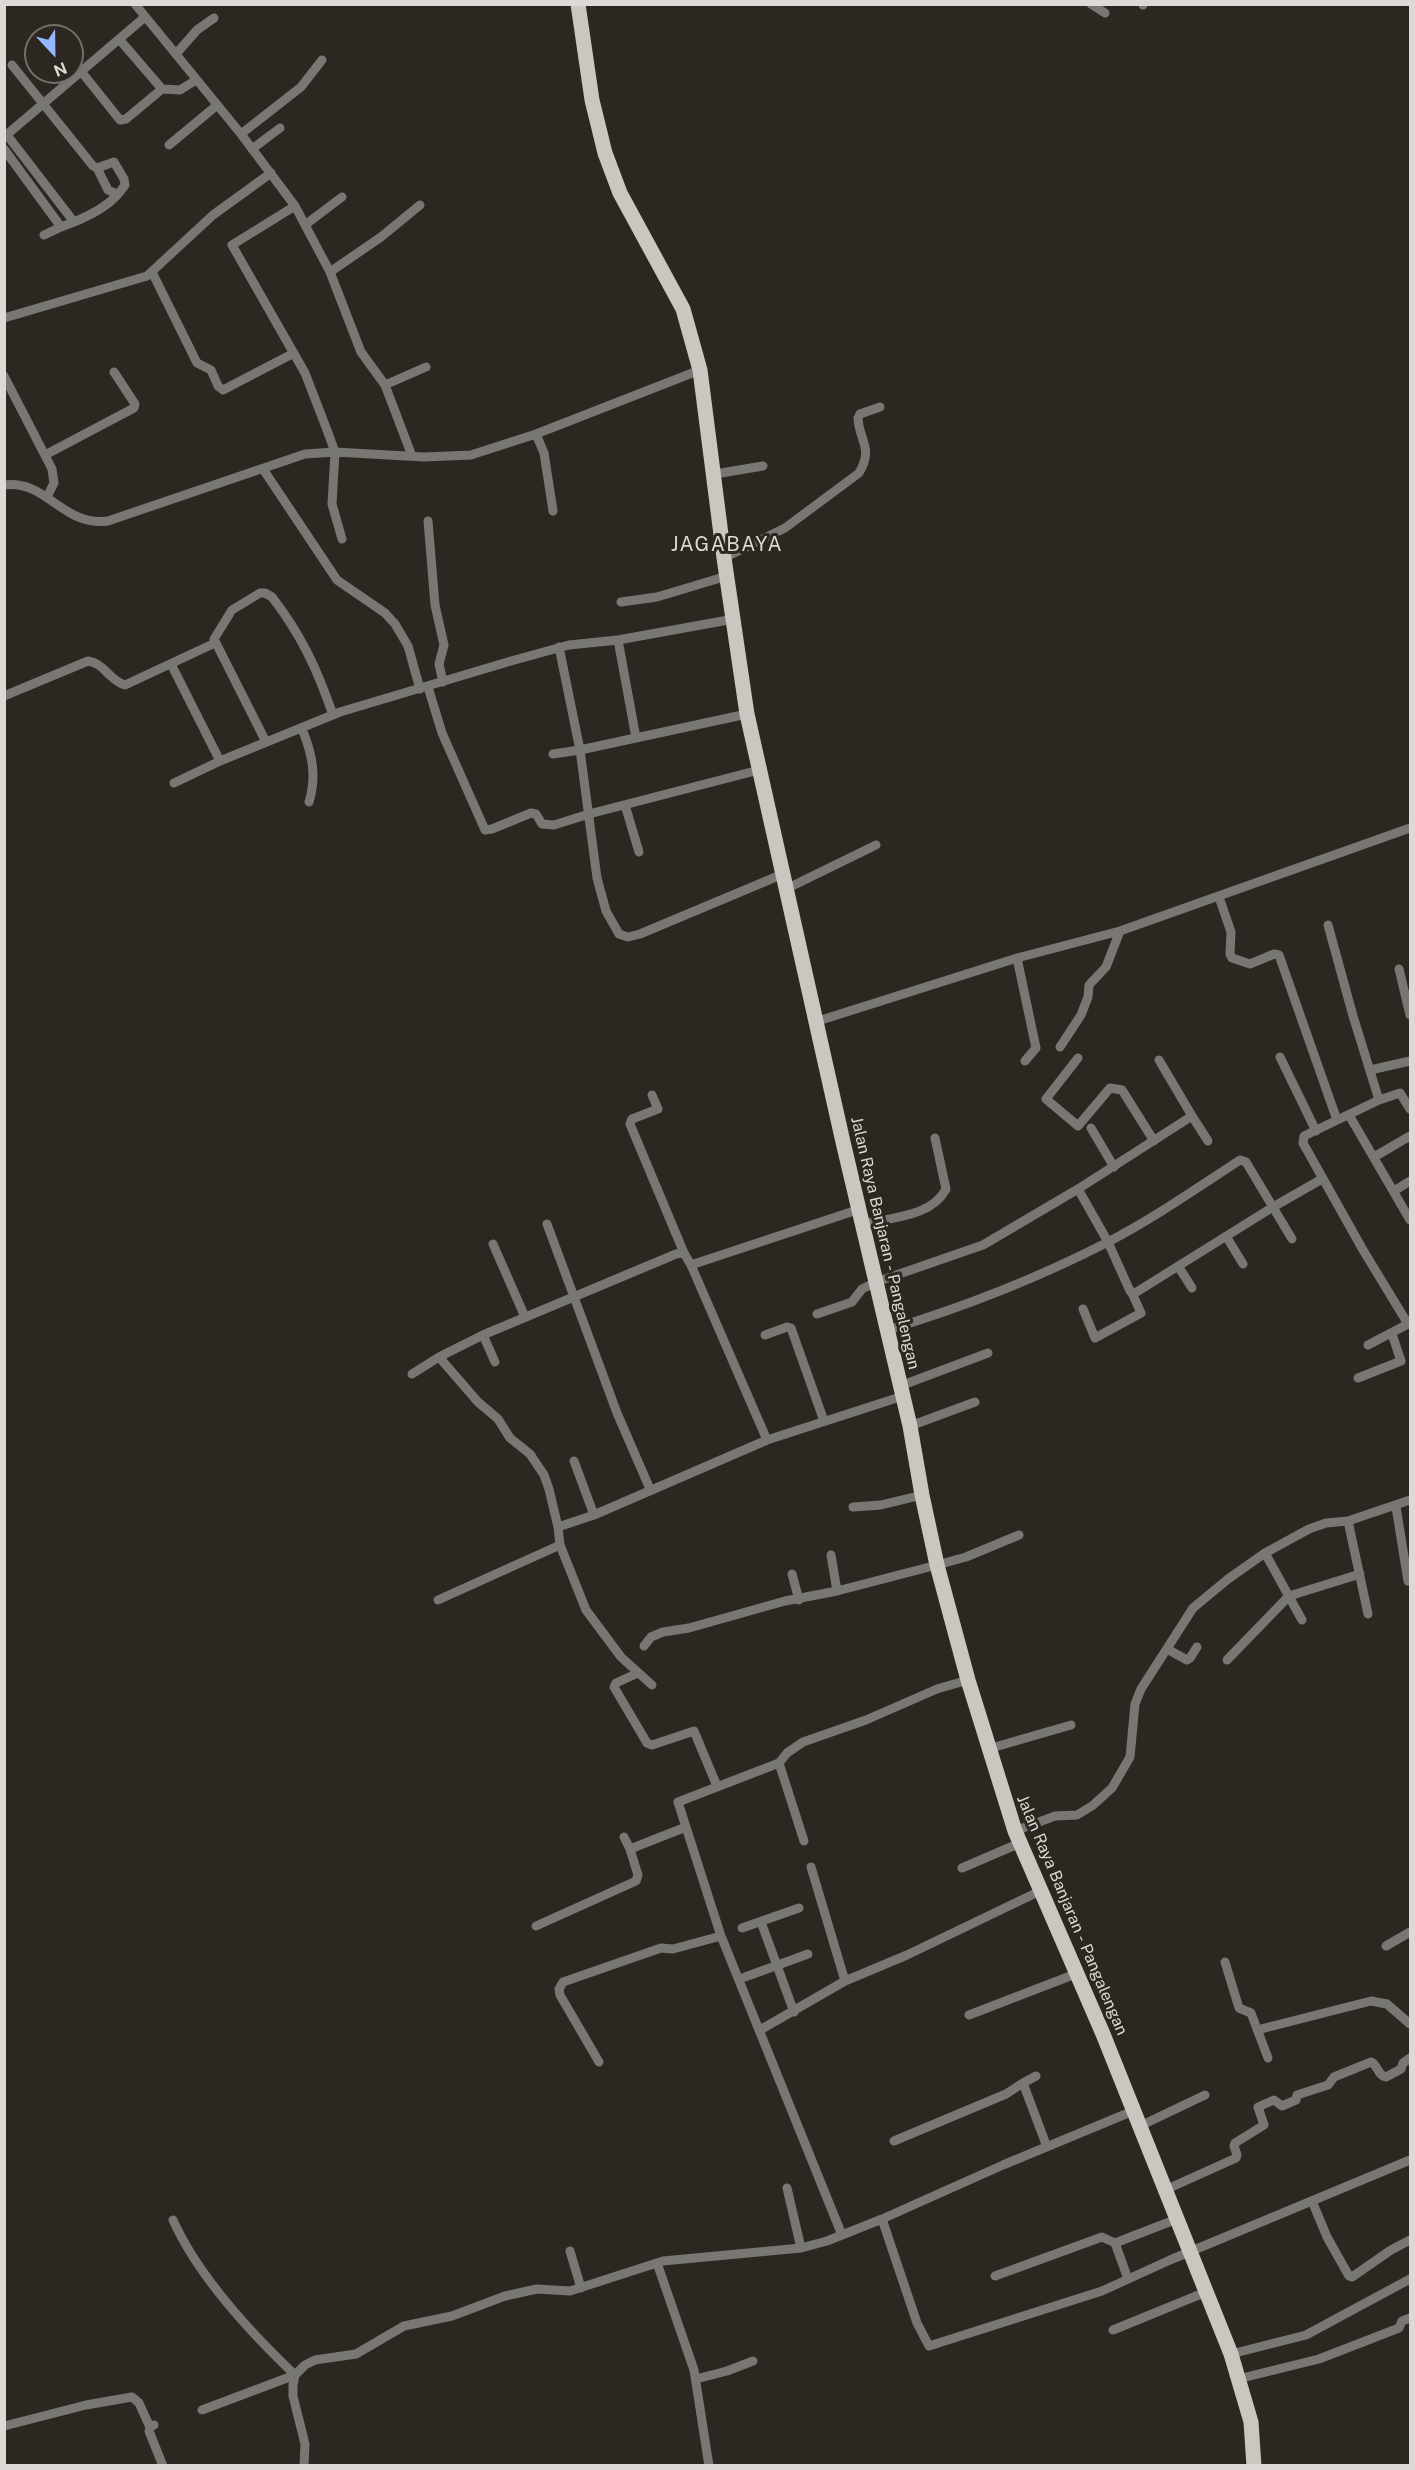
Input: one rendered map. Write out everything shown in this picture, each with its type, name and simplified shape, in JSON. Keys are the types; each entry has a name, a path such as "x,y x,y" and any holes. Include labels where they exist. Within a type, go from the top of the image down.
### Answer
{"main road":[{"name":"Jalan Raya Banjaran - Pangalengan","path":"578,4 592,100 604,153 613,178 683,309 700,370 747,714 910,1426 937,1564 968,1680 1017,1837 1078,1974 1231,2354 1251,2422 1254,2466"}],"street":[{"path":"135,4 295,206 330,273 362,352 385,385 412,456"},
{"path":"1091,4 1105,12"},
{"path":"84,69 145,17"},
{"path":"176,54 197,30 214,18"},
{"path":"119,39 162,89"},
{"path":"241,135 301,87 322,60"},
{"path":"12,65 88,161 97,168 108,190 117,194"},
{"path":"84,76 120,120 126,119 162,89 180,90 196,80"},
{"path":"67,84 7,132 74,222"},
{"path":"169,145 216,106"},
{"path":"252,149 280,128"},
{"path":"4,149 61,227"},
{"path":"44,235 104,207 125,185 117,164 109,162 97,168"},
{"path":"4,318 140,279 152,272 213,215 271,173"},
{"path":"305,225 342,197"},
{"path":"330,273 381,237 420,205"},
{"path":"295,206 232,245 304,373 335,452 331,501 342,539"},
{"path":"152,272 195,360 211,370 218,386 223,390 294,353"},
{"path":"385,385 426,367"},
{"path":"4,485 21,484 30,487 47,497 62,510 83,520 108,521 305,454 335,452 412,456 471,455 536,434 700,370"},
{"path":"45,455 134,408 135,404 114,372"},
{"path":"4,376 54,477 54,483 47,497"},
{"path":"724,558 785,528 859,472 865,460 866,446 858,418 860,414 880,407"},
{"path":"536,434 544,453 554,511"},
{"path":"715,474 764,466"},
{"path":"264,469 337,580 385,614 395,624 408,646 484,830 531,813 536,814 542,824 547,826 759,770"},
{"path":"428,521 435,605 444,645 439,664 443,682"},
{"path":"621,602 657,597 727,576"},
{"path":"266,742 215,643 215,636 232,610 252,596 260,593 269,594 296,631 311,657 333,715"},
{"path":"174,783 220,761 333,715 559,647 618,640 734,619"},
{"path":"618,640 636,738"},
{"path":"4,696 88,661 94,662 119,683 125,685 215,643"},
{"path":"559,647 580,750 597,878 606,911 620,934 628,936 640,934 785,882 876,845"},
{"path":"171,664 220,761"},
{"path":"553,754 747,714"},
{"path":"302,729 308,743 313,770 309,802"},
{"path":"625,805 639,852"},
{"path":"818,1021 1017,958 1119,931 1410,828"},
{"path":"1220,897 1231,932 1230,954 1232,958 1250,964 1274,954 1279,955 1337,1120"},
{"path":"1328,925 1379,1100"},
{"path":"1060,1047 1081,1015 1088,997 1089,985 1106,968 1119,931"},
{"path":"1017,958 1036,1048 1025,1060"},
{"path":"1399,969 1410,1015"},
{"path":"1280,1057 1316,1131"},
{"path":"1078,1058 1046,1099 1078,1126 1110,1088 1122,1090 1154,1141"},
{"path":"1159,1060 1208,1141"},
{"path":"1370,1070 1410,1061"},
{"path":"1368,1345 1409,1324 1322,1179 1303,1140 1304,1136 1337,1120 1379,1100 1400,1093 1410,1109"},
{"path":"652,1095 657,1109 632,1119 630,1124 767,1440"},
{"path":"1349,1115 1410,1220"},
{"path":"817,1314 852,1302 862,1289 876,1282 983,1245 1114,1167 1192,1116"},
{"path":"1091,1128 1114,1167"},
{"path":"1374,1157 1410,1136"},
{"path":"691,1265 862,1217 922,1211 941,1198 946,1189 935,1138"},
{"path":"888,1330 943,1314 1001,1292 1108,1242 1240,1160 1246,1162 1293,1239"},
{"path":"1132,1293 1322,1179"},
{"path":"1394,1191 1410,1181"},
{"path":"1078,1189 1108,1242 1141,1313 1095,1338 1083,1309"},
{"path":"547,1224 617,1413 650,1490"},
{"path":"1226,1236 1243,1264"},
{"path":"493,1244 525,1317"},
{"path":"412,1374 439,1357 483,1335 676,1254 684,1253"},
{"path":"1178,1266 1192,1288"},
{"path":"765,1335 787,1327 791,1328 824,1421"},
{"path":"1358,1378 1401,1361 1392,1334"},
{"path":"483,1335 495,1362"},
{"path":"558,1527 594,1515 767,1440 901,1391 988,1353"},
{"path":"439,1357 477,1401 498,1419 510,1438 530,1454 544,1475 558,1527 560,1545 586,1610 621,1657 652,1685"},
{"path":"910,1426 975,1402"},
{"path":"574,1461 594,1515"},
{"path":"853,1507 881,1504 922,1495"},
{"path":"962,1868 1055,1816 1077,1815 1092,1806 1112,1788 1130,1757 1135,1704 1141,1689 1193,1608 1228,1579 1265,1553 1317,1525 1348,1521 1410,1500"},
{"path":"1396,1506 1408,1581"},
{"path":"1348,1521 1368,1614"},
{"path":"644,1646 651,1637 663,1632 689,1628 785,1601 837,1591 966,1557 1020,1535"},
{"path":"438,1600 560,1545"},
{"path":"1265,1553 1302,1620"},
{"path":"831,1554 837,1591"},
{"path":"792,1574 799,1600"},
{"path":"1227,1660 1288,1596 1360,1574"},
{"path":"1167,1649 1187,1660 1197,1647"},
{"path":"638,1673 616,1683 614,1687 647,1743 651,1744 694,1731 717,1786"},
{"path":"842,2235 721,1936 678,1802 779,1763 787,1753 802,1742 866,1720 937,1689 968,1680"},
{"path":"988,1749 1071,1725"},
{"path":"779,1763 804,1841"},
{"path":"630,1849 686,1827"},
{"path":"536,1926 636,1881 638,1875 624,1837"},
{"path":"811,1867 845,1981"},
{"path":"760,2030 845,1981 1040,1891"},
{"path":"742,1928 799,1908"},
{"path":"761,1922 794,2012"},
{"path":"1386,1946 1410,1932"},
{"path":"599,2062 560,1995 559,1989 563,1982 661,1948 673,1949 721,1936"},
{"path":"745,1977 808,1954"},
{"path":"1225,1962 1239,2008 1251,2013 1268,2058"},
{"path":"969,2015 1078,1974"},
{"path":"1257,2030 1371,2001 1387,2004 1410,2024"},
{"path":"1165,2190 1236,2158 1233,2146 1235,2143 1264,2125 1258,2107 1274,2100 1282,2106 1293,2102 1297,2095 1328,2085 1334,2077 1371,2062 1375,2064 1381,2075 1386,2077 1401,2069 1403,2062 1410,2058"},
{"path":"894,2140 1006,2094 1036,2076"},
{"path":"1023,2083 1047,2147"},
{"path":"1140,2126 1205,2095"},
{"path":"202,2410 295,2375 305,2365 331,2356 346,2356 366,2350 404,2326 452,2316 505,2296 537,2289 570,2291 657,2263 801,2248 842,2235 1133,2111"},
{"path":"882,2219 916,2323 929,2346 1090,2295 1410,2160"},
{"path":"787,2188 801,2248"},
{"path":"1312,2201 1327,2237 1349,2276 1352,2277 1410,2240"},
{"path":"1115,2243 1177,2219"},
{"path":"174,2220 185,2246 201,2271 295,2375"},
{"path":"995,2276 1102,2237 1115,2243 1128,2279"},
{"path":"570,2251 581,2288"},
{"path":"657,2263 696,2379 709,2466"},
{"path":"1231,2354 1306,2335 1410,2279"},
{"path":"1113,2330 1206,2292"},
{"path":"1238,2379 1319,2359 1399,2328 1401,2321 1410,2318"},
{"path":"696,2379 753,2361"},
{"path":"295,2375 293,2396 308,2464"},
{"path":"4,2426 86,2405 132,2397 139,2403 152,2426 151,2438 163,2466"}],"district":[{"name":"JAGABAYA","path":"727,545"}]}
